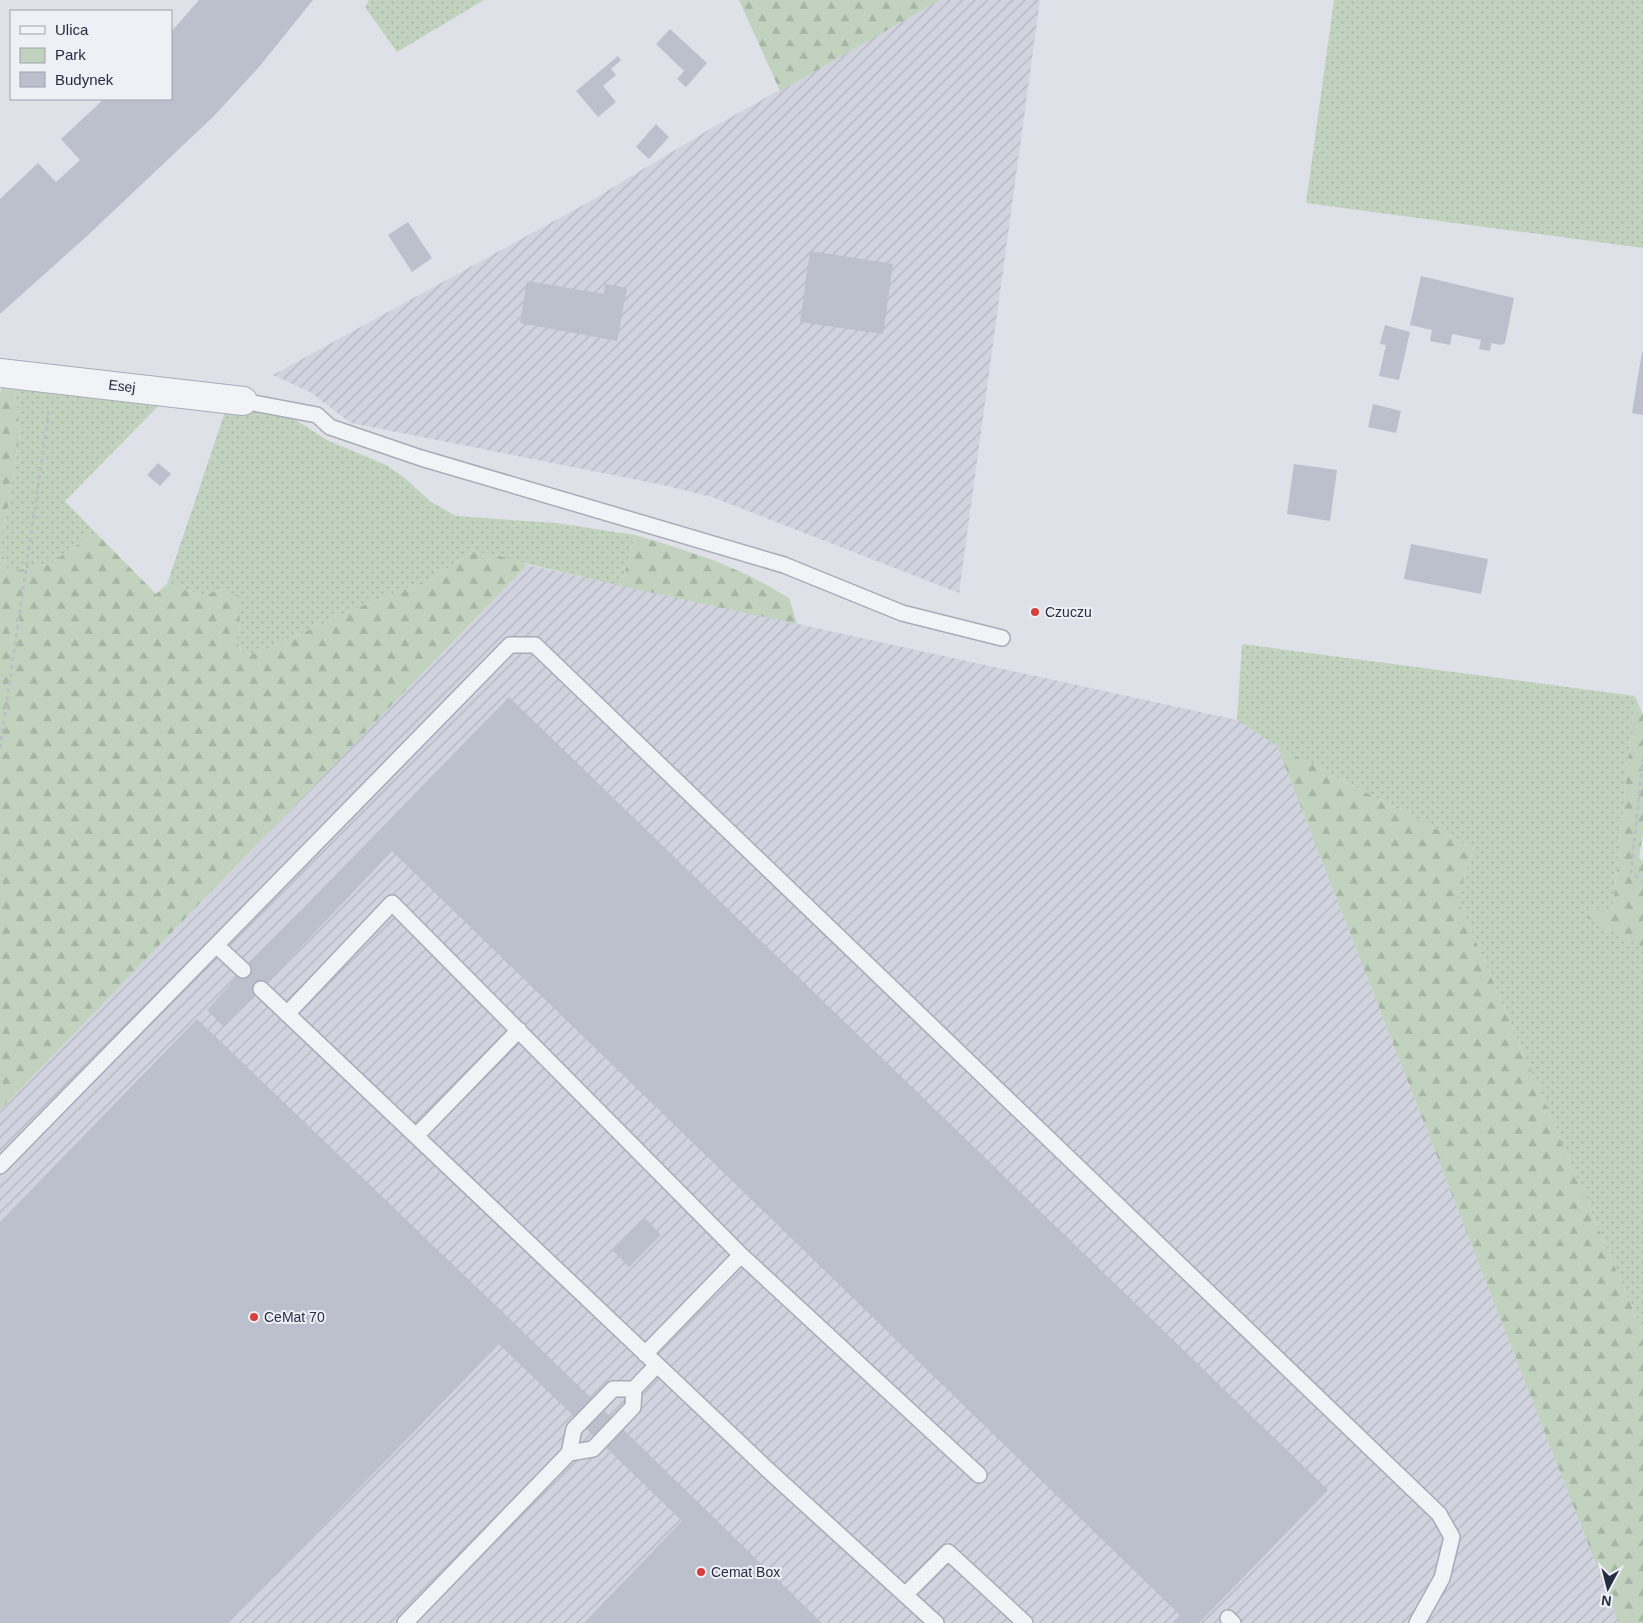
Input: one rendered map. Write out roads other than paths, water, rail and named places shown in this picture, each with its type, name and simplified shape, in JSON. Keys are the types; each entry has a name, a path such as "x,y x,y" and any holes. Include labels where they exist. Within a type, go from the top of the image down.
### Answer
{"street":[{"name":"Esej","path":"0,373 244,401"}],"lane":[{"path":"244,401 317,415 330,427 421,458 784,565 902,612 1002,638"},
{"path":"0,1166 510,645 535,645 1439,1514 1452,1538 1442,1578 1417,1623"},
{"path":"287,1014 392,903 741,1256 979,1475"},
{"path":"216,945 243,970"},
{"path":"261,989 656,1366 936,1623"},
{"path":"416,1136 519,1030"},
{"path":"645,1354 741,1256"},
{"path":"569,1453 593,1449 632,1407 634,1389 656,1366"},
{"path":"405,1623 569,1453 574,1428 613,1390 634,1389"},
{"path":"905,1595 948,1552 1025,1623"}],"place":[{"name":"Czuczu","path":"1035,612"},
{"name":"CeMat 70","path":"254,1317"},
{"name":"Cemat Box","path":"701,1572"}]}
